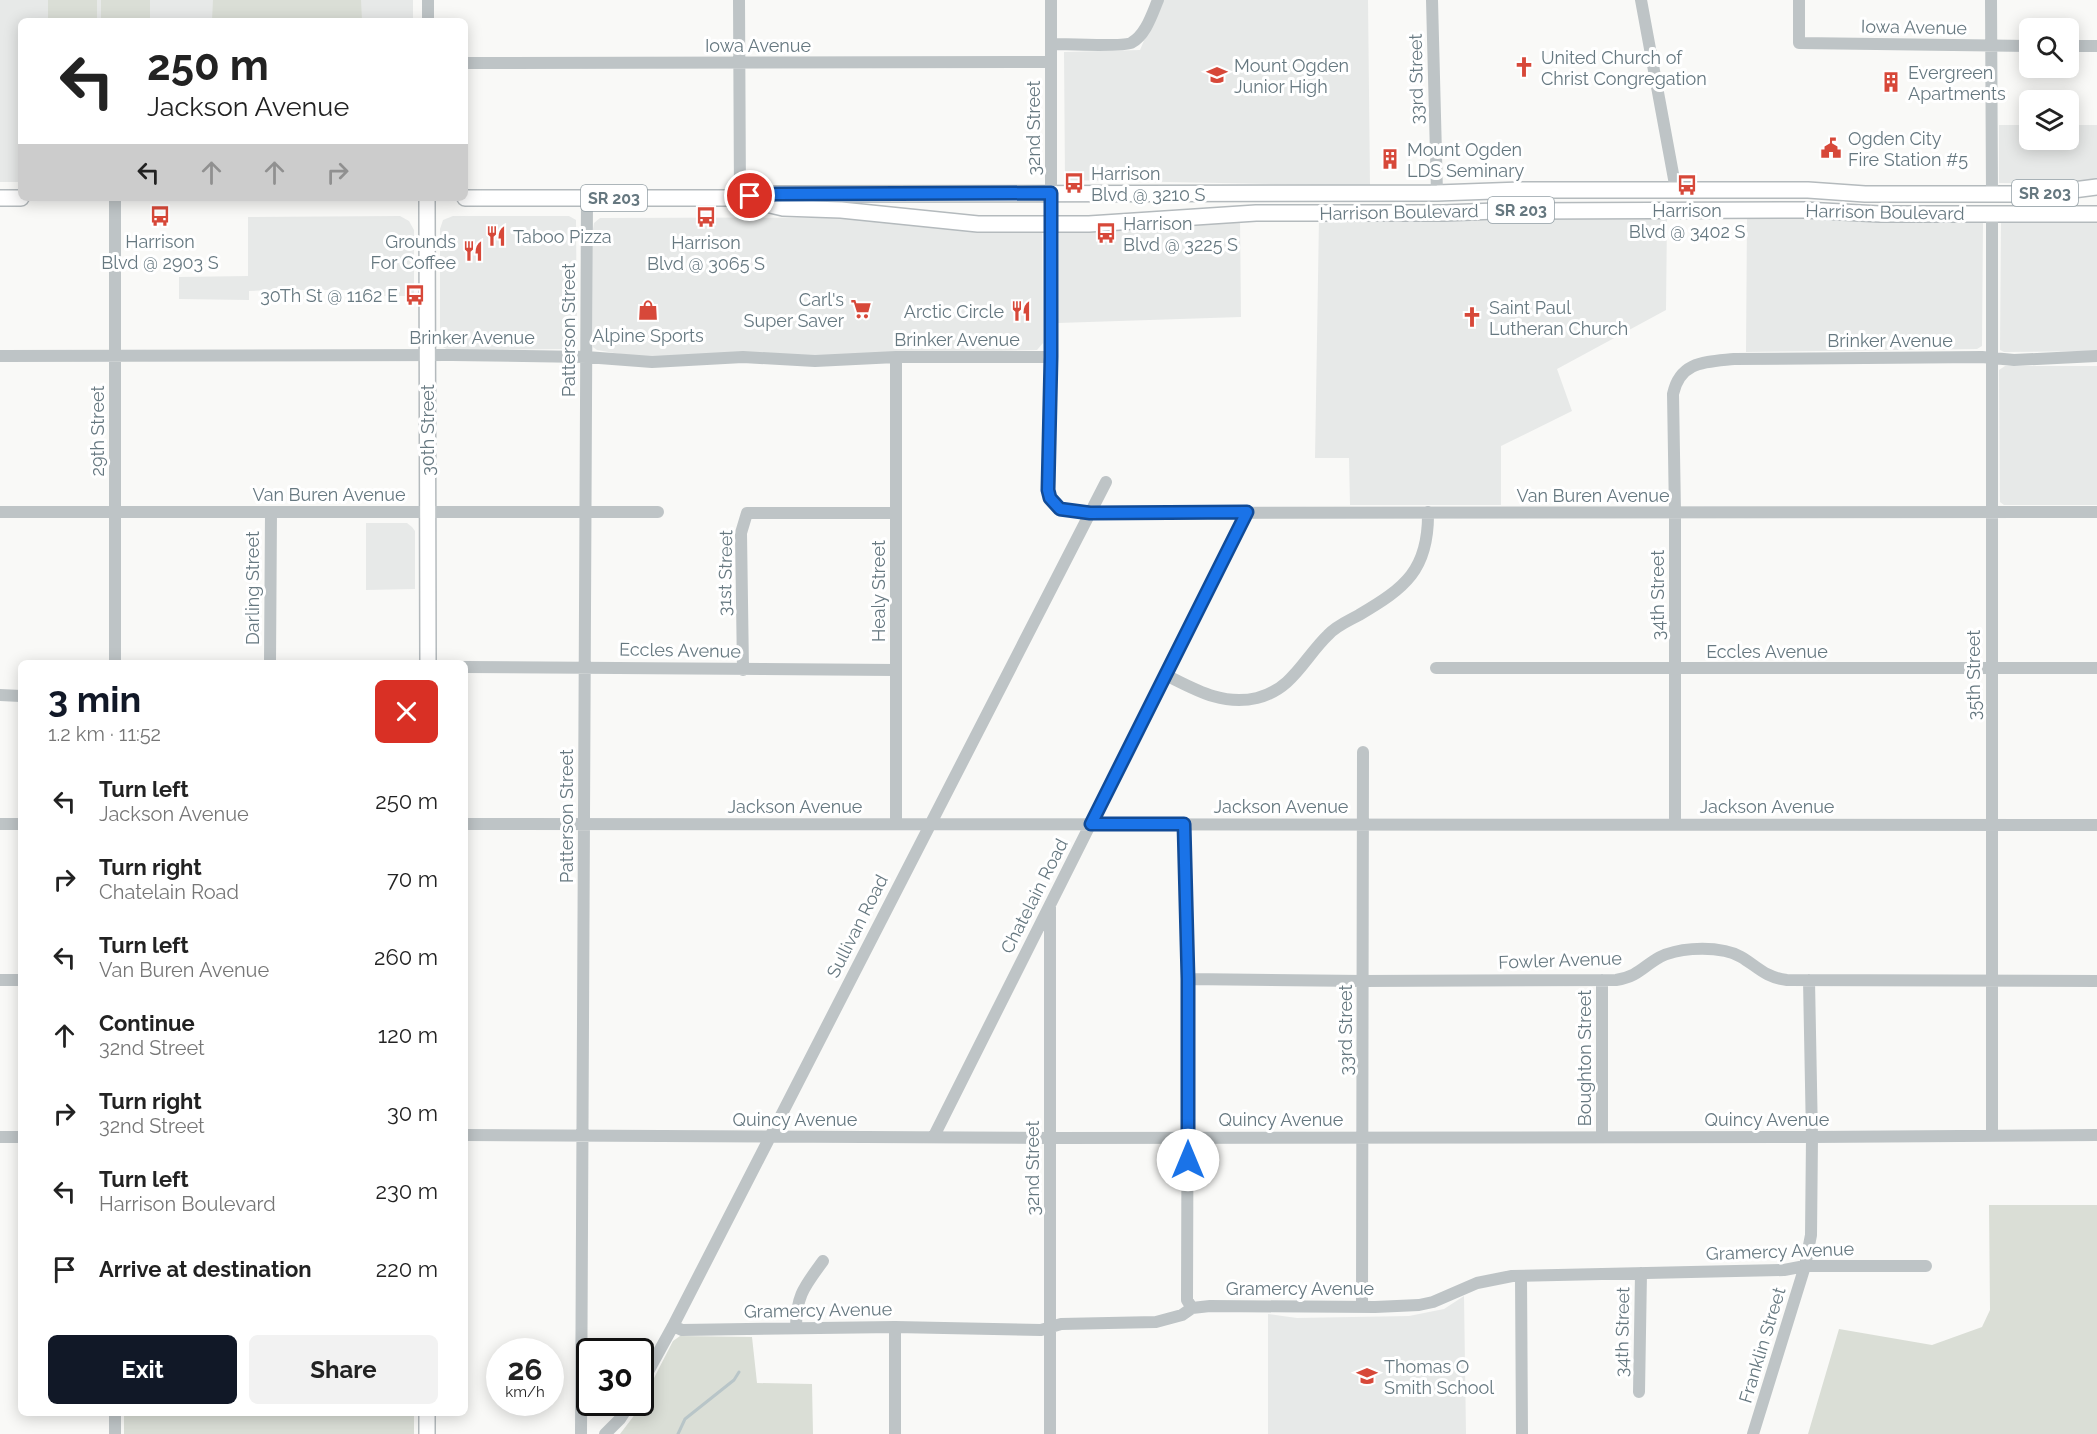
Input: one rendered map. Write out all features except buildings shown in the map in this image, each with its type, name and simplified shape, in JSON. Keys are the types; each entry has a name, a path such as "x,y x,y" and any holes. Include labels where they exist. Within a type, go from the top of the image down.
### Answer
{"main road":[{"name":"Harrison Boulevard","path":"468,198 740,198 776,194 1437,193 1503,190 1808,190 1865,194 1992,194 2050,193 2097,187"},
{"path":"0,198 18,198"},
{"name":"Harrison Boulevard","path":"740,198 783,208 841,210 963,224 1051,224 1256,213 1804,210 1880,214 2097,214"},
{"name":"30th Street","path":"427,201 428,660"},
{"path":"427,1434 428,1416"}],"street":[{"path":"428,0 428,18"},
{"path":"739,0 740,198"},
{"name":"32nd Street","path":"1051,0 1051,357 1048,490 1050,498 1060,509 1090,513"},
{"path":"1051,44 1129,44 1140,36 1158,0"},
{"name":"33rd Street","path":"1432,0 1437,193"},
{"path":"1641,0 1676,190"},
{"name":"Iowa Avenue","path":"1798,0 1798,43 2019,46"},
{"path":"1991,0 1992,194"},
{"path":"2079,46 2097,46"},
{"name":"Iowa Avenue","path":"468,63 1051,62"},
{"name":"Patterson Street","path":"581,1434 586,198"},
{"name":"29th Street","path":"115,201 115,660"},
{"name":"35th Street","path":"1992,214 1992,1135"},
{"name":"Brinker Avenue","path":"0,356 427,355 586,357 652,363 743,357 815,361 896,357 1051,357"},
{"name":"Brinker Avenue","path":"1686,370 1715,361 1734,359 1962,357 2014,360 2097,356"},
{"name":"Healy Street","path":"896,357 896,824"},
{"name":"34th Street","path":"1675,824 1673,394 1680,375 1686,370"},
{"name":"Sullivan Road","path":"654,1361 1106,482"},
{"name":"Van Buren Avenue","path":"0,512 658,512"},
{"name":"Darling Street","path":"270,660 271,512"},
{"name":"Chatelain Road","path":"934,1136 1247,512"},
{"path":"1166,675 1203,693 1226,700 1246,700 1275,691 1298,672 1330,632 1387,598 1409,579 1417,568 1424,549 1429,526 1428,512"},
{"name":"Van Buren Avenue","path":"1090,513 2097,512"},
{"name":"31st Street","path":"743,670 741,533 747,513 896,513"},
{"name":"Eccles Avenue","path":"468,667 895,670"},
{"name":"Eccles Avenue","path":"1436,668 2097,668"},
{"path":"0,696 18,696"},
{"name":"33rd Street","path":"1362,1307 1363,752"},
{"path":"0,824 18,824"},
{"name":"Jackson Avenue","path":"468,824 2097,825"},
{"path":"1184,824 1188,979 1187,1300 1192,1308"},
{"name":"32nd Street","path":"1050,903 1050,1434"},
{"name":"Fowler Avenue","path":"1188,979 1616,980 1633,976 1658,958 1676,951 1714,950 1741,957 1769,977 1787,980 2097,981"},
{"path":"0,980 18,980"},
{"name":"Boughton Street","path":"1602,980 1602,1137"},
{"name":"Franklin Street","path":"1753,1434 1805,1266 1811,1235 1809,980"},
{"name":"Quincy Avenue","path":"468,1135 1050,1138 2097,1135"},
{"path":"0,1137 18,1137"},
{"path":"796,1328 796,1311 800,1293 823,1261"},
{"name":"Gramercy Avenue","path":"673,1326 682,1330 895,1327 1041,1330 1061,1324 1156,1322 1182,1316 1192,1308 1210,1306 1419,1305 1433,1302 1477,1283 1521,1276 1784,1270 1805,1266 1926,1266"},
{"name":"34th Street","path":"1639,1392 1641,1273"},
{"path":"1521,1276 1522,1434"},
{"path":"895,1327 895,1434"},
{"path":"115,1416 115,1434"},
{"path":"607,1433 622,1416"}],"shaded area":[{"path":"0,0 413,0 413,18 18,18 18,182 0,182"},
{"path":"48,0 97,0 97,18 48,18"},
{"path":"101,0 150,0 150,18 101,18"},
{"path":"213,0 361,0 362,18 212,18"},
{"name":"Mount Ogden Junior High","path":"1161,0 1368,0 1370,186 1065,180 1064,52 1140,50"},
{"path":"1999,125 2019,125 2019,150 2079,150 2079,125 2097,125 2097,184 1999,183"},
{"path":"400,216 409,221 414,230 414,296 362,296 361,290 271,290 249,291 249,300 179,299 179,277 248,276 248,217"},
{"path":"453,216 569,216 576,220 577,345 575,349 448,350 443,347 440,342 440,229 443,220"},
{"path":"1037,217 1042,223 1043,343 1037,350 649,359 597,350 593,347 593,229 594,223 600,218"},
{"path":"1240,218 1241,317 1058,323 1059,225"},
{"path":"1319,218 1667,218 1666,310 1557,369 1572,411 1501,446 1501,505 1350,505 1349,458 1315,458"},
{"path":"1747,218 1978,218 1983,223 1982,346 1977,349 1746,352"},
{"path":"2097,218 2097,351 2004,352 2000,350 2001,221"},
{"path":"2005,366 2097,366 2097,505 2004,505 2000,502 1999,370"},
{"path":"366,523 407,523 415,531 415,589 366,590"},
{"path":"1989,1205 2097,1205 2097,1434 1808,1434 1839,1329 1932,1345 1982,1327 1990,1310"},
{"name":"Thomas O Smith School","path":"1464,1296 1466,1434 1268,1434 1268,1314 1297,1318 1409,1316 1444,1309"},
{"path":"680,1336 752,1337 757,1383 812,1384 813,1434 620,1434 634,1416 654,1416 654,1378 673,1341"},
{"path":"124,1416 414,1416 414,1434 124,1434"}],"waterway":[{"path":"678,1434 685,1419 734,1380 739,1372"}],"place":[{"name":"United Church of Christ Congregation","path":"1524,67"},
{"name":"Mount Ogden Junior High","path":"1217,75"},
{"name":"Evergreen Apartments","path":"1891,82"},
{"name":"Ogden City Fire Station #5","path":"1831,148"},
{"name":"Mount Ogden LDS Seminary","path":"1390,159"},
{"name":"Harrison Blvd @ 3210 S","path":"1074,183"},
{"name":"Harrison Blvd @ 3402 S","path":"1687,185"},
{"name":"Harrison Blvd @ 2903 S","path":"160,216"},
{"name":"Harrison Blvd @ 3065 S","path":"706,217"},
{"name":"Harrison Blvd @ 3225 S","path":"1106,233"},
{"name":"Taboo Pizza","path":"496,236"},
{"name":"Grounds For Coffee","path":"473,251"},
{"name":"30Th St @ 1162 E","path":"415,295"},
{"name":"Carl's Super Saver","path":"861,309"},
{"name":"Alpine Sports","path":"648,310"},
{"name":"Arctic Circle","path":"1021,311"},
{"name":"Saint Paul Lutheran Church","path":"1472,317"},
{"name":"Thomas O Smith School","path":"1367,1376"}],"route":[{"path":"750,196 1051,193 1048,490 1050,498 1060,509 1090,513 1247,512 1091,824 1184,824 1188,979 1188,1160"}]}
